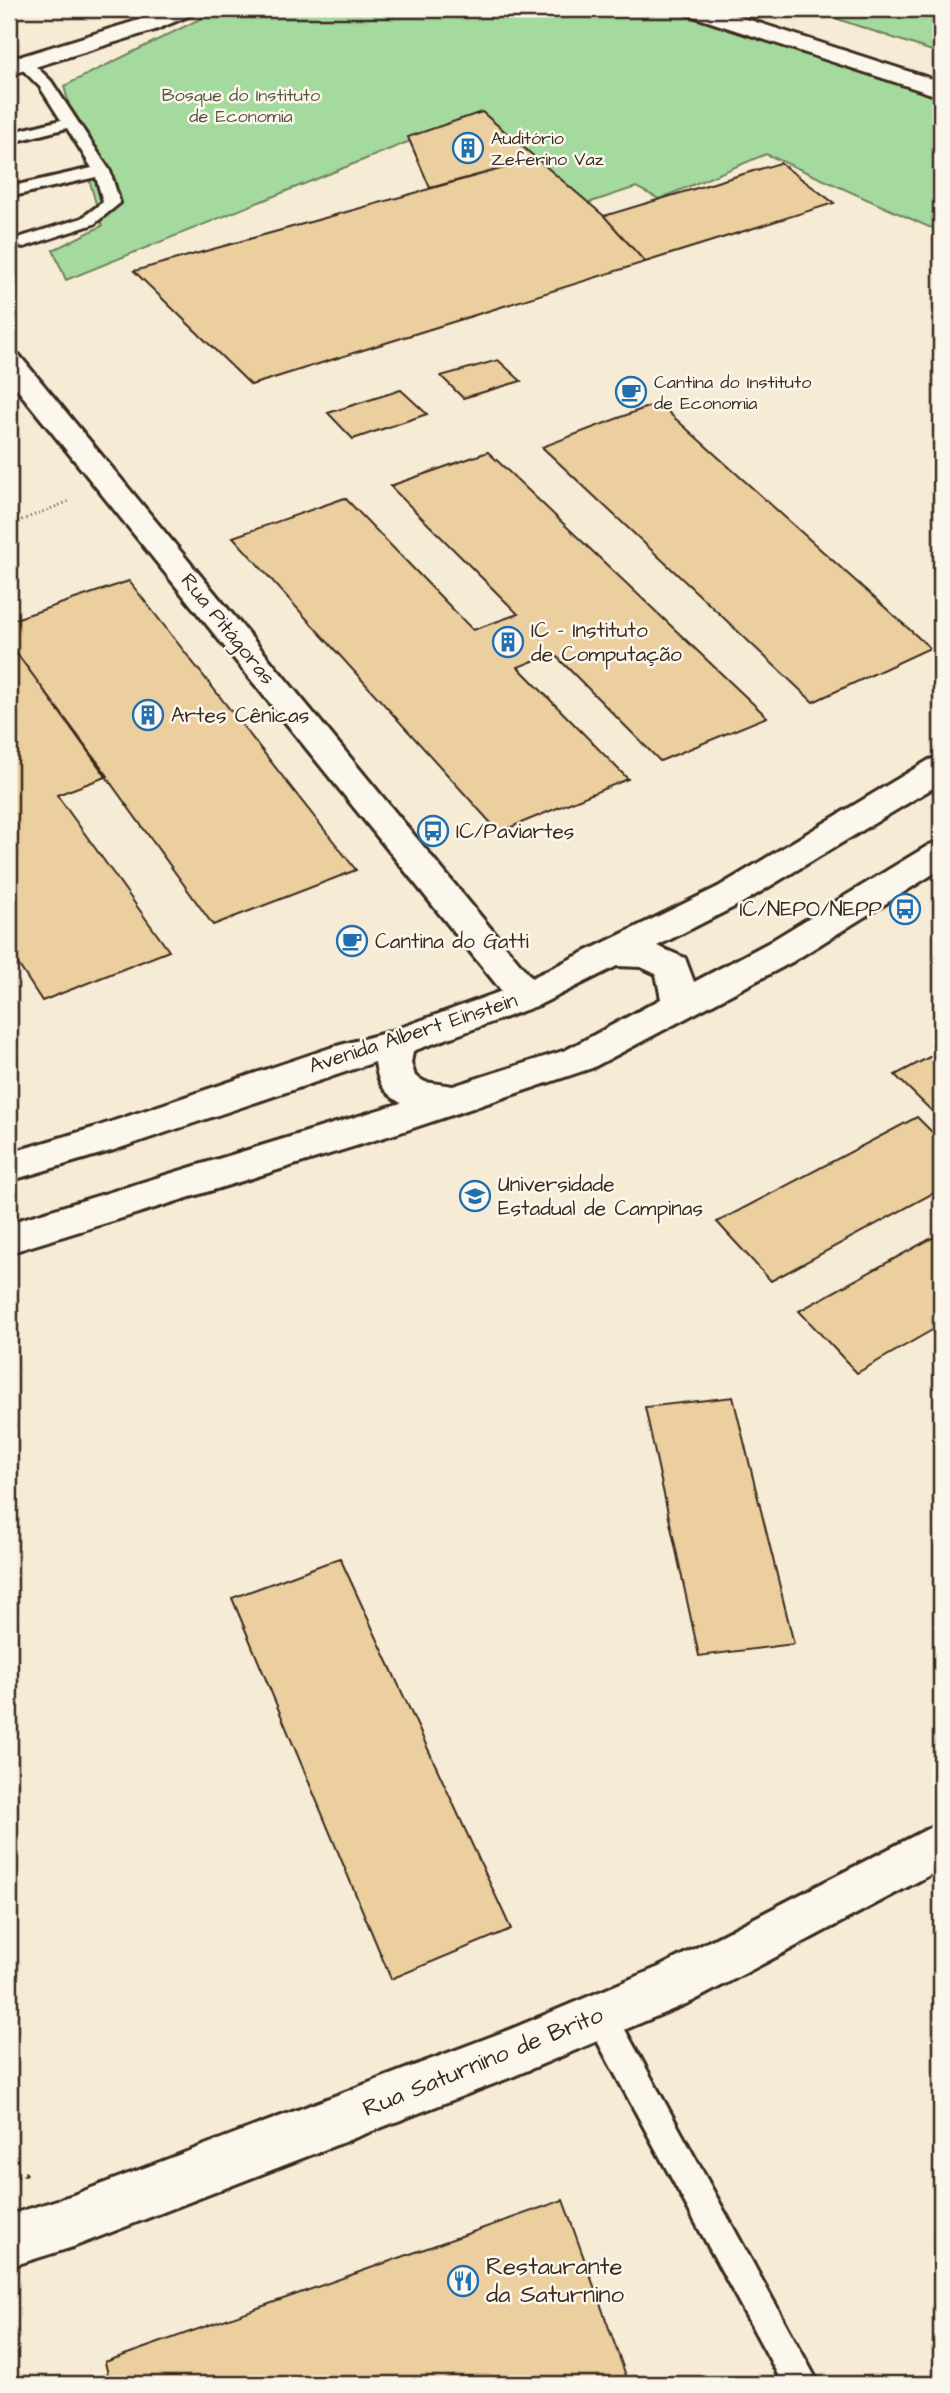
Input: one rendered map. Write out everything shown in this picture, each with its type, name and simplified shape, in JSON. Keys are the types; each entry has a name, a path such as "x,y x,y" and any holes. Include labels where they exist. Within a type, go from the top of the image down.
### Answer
{"street":[{"path":"17,65 147,25 185,9"},
{"path":"694,9 941,90"},
{"name":"Rua Pitágoras","path":"9,361 526,996"},
{"name":"Avenida Albert Einstein","path":"9,1167 101,1140 346,1056 396,1043 526,996 730,895 941,768"},
{"path":"9,1238 278,1156 579,1059 779,953 941,853"},
{"path":"611,953 646,954 671,967 678,987 680,1007"},
{"path":"396,1043 394,1063 398,1084 417,1095 452,1100"},
{"name":"Rua Saturnino de Brito","path":"9,2241 86,2217 514,2052 688,1977 884,1877 941,1844"}],"lane":[{"path":"17,65 46,84 102,171 111,203 88,221 24,242"},
{"path":"9,138 69,123"},
{"path":"9,192 102,171"},
{"path":"600,2015 802,2384"}],"path":[{"path":"9,525 111,486"}],"shaded area":[{"name":"Universidade Estadual de Campinas","path":"9,9 941,9 941,2384 9,2384"}],"green space":[{"name":"Bosque do Instituto de Economia","path":"220,9 680,9 941,95 941,228 929,227 766,154 659,199 636,187 588,203 482,112 66,280 53,250 102,226 64,86"},
{"path":"808,9 941,9 941,54"}],"building":[{"name":"Auditório Zeferino Vaz","path":"482,112 537,159 430,188 408,137"},
{"path":"537,159 604,216 645,262 251,385 134,271"},
{"path":"780,163 834,203 645,262 604,216"},
{"path":"498,360 521,381 463,398 441,376"},
{"path":"401,390 427,414 353,439 328,413"},
{"path":"658,403 930,648 813,702 542,447"},
{"name":"IC - Instituto de Computação","path":"488,452 767,717 660,761 553,653 518,667 628,779 499,832 233,537 345,498 473,630 518,614 390,486"},
{"name":"Artes Cênicas","path":"129,581 356,870 213,925 9,642 9,621"},
{"path":"17,654 108,776 57,795 169,951 42,1001 9,950 9,657"},
{"path":"941,1051 941,1120 895,1075"},
{"path":"917,1117 941,1141 941,1189 771,1281 717,1222"},
{"path":"941,1233 941,1325 857,1373 799,1311"},
{"path":"733,1397 794,1644 699,1656 645,1407"},
{"path":"340,1558 511,1929 391,1979 232,1598"},
{"name":"Restaurante da Saturnino","path":"563,2200 629,2384 110,2384 105,2362"}],"place":[{"name":"Auditório Zeferino Vaz","path":"468,148"},
{"name":"Cantina do Instituto de Economia","path":"631,392"},
{"name":"IC - Instituto de Computação","path":"508,642"},
{"name":"Artes Cênicas","path":"148,715"},
{"name":"IC/Paviartes","path":"433,831"},
{"name":"IC/NEPO/NEPP","path":"905,909"},
{"name":"Cantina do Gatti","path":"352,941"},
{"name":"Universidade Estadual de Campinas","path":"475,1196"},
{"name":"Restaurante da Saturnino","path":"463,2281"}]}
